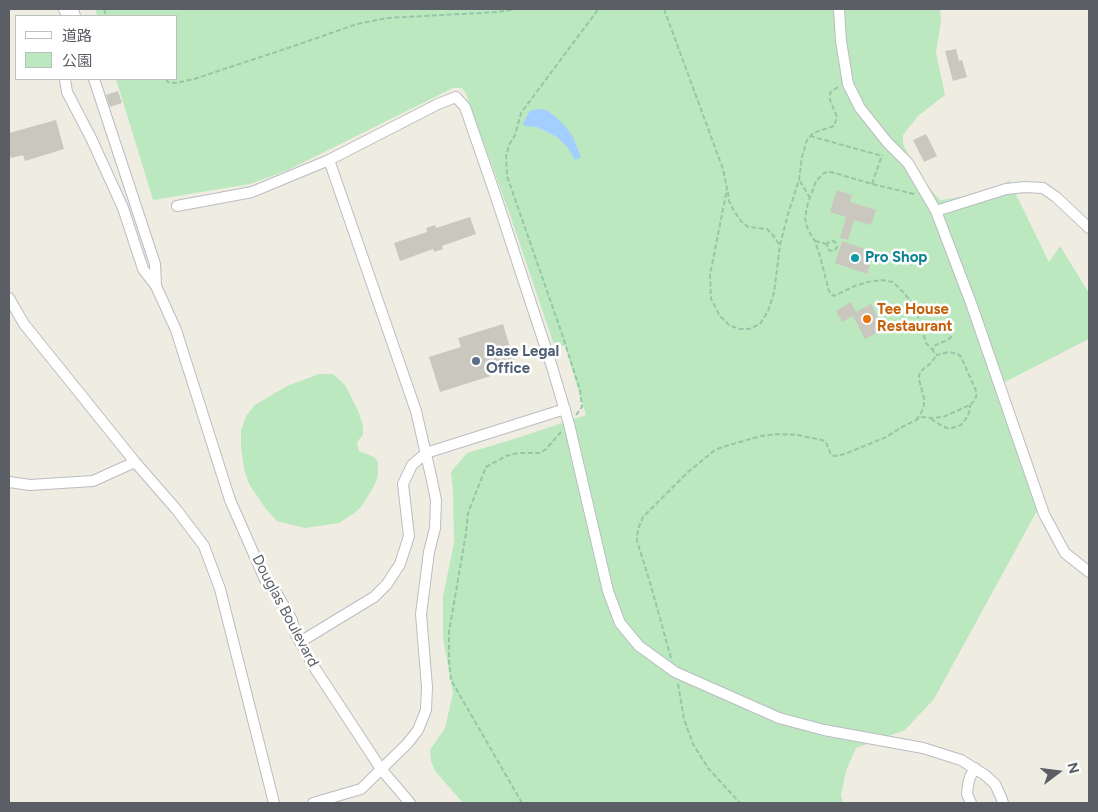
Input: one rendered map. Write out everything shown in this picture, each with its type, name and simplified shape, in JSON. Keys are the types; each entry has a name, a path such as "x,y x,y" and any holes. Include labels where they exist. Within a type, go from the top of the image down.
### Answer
{"street":[{"path":"839,9 841,41 848,84 860,108 887,142 908,163 936,211 971,303 1044,514 1065,553 1089,572"},
{"path":"66,80 67,92 91,138 122,208 143,269 156,286"},
{"path":"94,80 155,264 156,286"},
{"path":"176,206 252,192 329,160 438,104 456,97 465,107 565,409 608,591 620,623 639,646 675,672 779,718 824,730 923,748 961,760 985,775 995,784 1002,803"},
{"path":"313,803 361,789 407,744 418,730 426,710 427,687 421,614 429,552 435,528 436,500 416,411 329,160"},
{"path":"936,211 1006,189 1043,188 1056,196 1089,228"},
{"name":"Douglas Boulevard","path":"156,286 176,330 230,500 267,584 276,594 292,620 295,633 316,670 381,769 410,803"},
{"path":"9,298 24,324 135,462 176,509 204,546 220,589 274,803"},
{"path":"300,642 374,597 387,584 400,564 409,536 403,484 412,465 426,453 565,409"},
{"path":"9,482 30,485 93,481 135,462"},
{"path":"971,803 967,794 968,785 975,768"}],"path":[{"path":"167,80 176,83 194,79 372,20 395,17 498,12 517,9"},
{"path":"664,9 724,169 729,201 741,221 748,227 767,229 780,245"},
{"path":"522,803 452,680 449,661 449,632 468,513 486,467 506,456 518,453 540,453 569,424 582,407 580,390 562,334 507,176 506,157 521,113 598,10"},
{"path":"727,189 710,275 711,299 720,316 729,325 739,329 749,329 760,324 768,312 774,293 780,245 799,180 802,157 807,140 813,133 834,126 837,118 830,100 830,93 838,87 848,84"},
{"path":"810,136 882,156"},
{"path":"872,184 887,142"},
{"path":"928,198 828,172 824,173 816,181 805,218 808,230 815,240 831,294 834,296 868,282 881,280 892,282 914,306 926,343 936,355"},
{"path":"799,180 810,198"},
{"path":"815,240 828,244"},
{"path":"933,350 934,346 949,340 953,335"},
{"path":"740,803 708,768 693,744 684,719 675,672 637,540 638,529 643,517 688,472 715,450 726,446 762,436 777,434 798,435 826,442 832,455 836,456 867,446 922,417 943,416 970,405 974,400 976,392 958,354 949,352 936,355 930,364 919,374 924,405 921,414 916,420"},
{"path":"931,418 942,426 952,428 961,425 968,416 970,405"}],"green space":[{"path":"95,9 940,9 941,22 936,52 945,95 918,116 903,135 903,143 906,150 926,184 940,200 983,192 1002,186 1009,180 1049,262 1060,246 1089,293 1089,339 995,387 1037,511 934,699 905,730 856,748 846,771 841,795 843,803 463,803 435,771 431,761 430,750 445,728 453,693 443,638 443,596 454,543 451,472 467,453 586,415 565,346 554,345 466,94 462,88 453,88 288,170 250,184 153,200 116,80 178,80 178,15 97,15"},
{"path":"319,374 333,374 345,385 359,413 363,426 363,435 357,442 359,451 374,457 378,462 378,474 376,482 361,507 353,514 339,523 305,528 277,521 266,509 249,484 244,469 241,430 246,416 255,405 287,386"}],"water":[{"path":"537,109 546,110 565,126 573,137 581,157 575,160 568,148 557,137 537,127 524,126 523,123 530,111"}],"building":[{"path":"956,49 959,61 962,60 967,77 953,81 945,51"},
{"path":"118,91 122,103 110,107 106,95"},
{"path":"56,120 64,149 25,161 23,155 11,158 9,152 9,133"},
{"path":"926,134 937,156 924,162 913,140"},
{"path":"837,190 852,195 850,202 876,210 871,225 854,220 848,240 840,238 846,217 830,212"},
{"path":"470,217 476,234 442,246 443,249 434,252 433,249 400,261 394,243 427,232 426,228 435,225 436,228"},
{"name":"Pro Shop","path":"842,241 874,252 867,274 835,263"},
{"name":"Tee House Restaurant","path":"851,302 856,312 871,304 884,329 865,339 853,316 842,322 836,311"},
{"path":"503,324 516,368 440,392 429,357 461,347 458,338"}],"place":[{"name":"Pro Shop","path":"855,258"},
{"name":"Tee House Restaurant","path":"867,319"},
{"name":"Base Legal Office","path":"476,361"}]}
